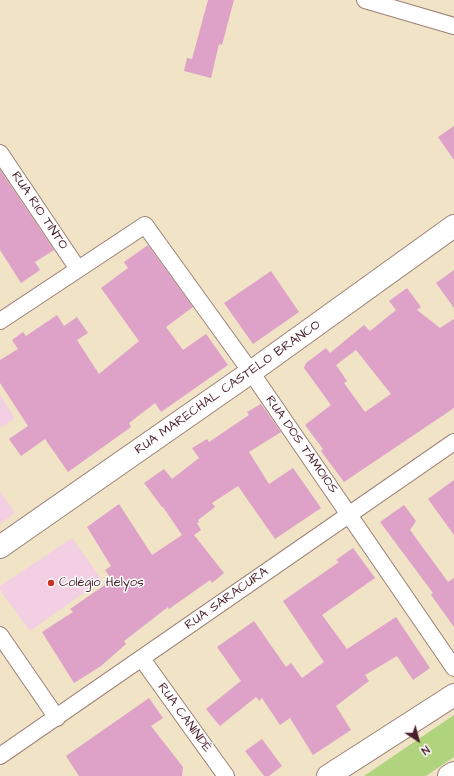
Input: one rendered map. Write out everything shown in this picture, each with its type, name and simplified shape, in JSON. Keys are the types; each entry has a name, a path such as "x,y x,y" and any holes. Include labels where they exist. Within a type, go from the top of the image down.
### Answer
{"street":[{"path":"365,0 454,26"},
{"name":"RUA RIO TINTO","path":"0,154 78,269"},
{"name":"RUA DOS TAMOIOS","path":"78,269 145,225 251,372 454,668"},
{"name":"RUA MARECHAL CASTELO BRANCO","path":"0,547 251,372 454,226"},
{"path":"0,321 78,269"},
{"name":"RUA SARACURA","path":"0,756 454,442"},
{"path":"0,635 57,718"},
{"name":"RUA CANINDÉ","path":"142,659 226,776"},
{"path":"328,776 344,769 454,695"},
{"path":"449,776 454,773"}],"shaded area":[{"path":"0,395 15,418 0,428"},
{"path":"0,491 15,513 0,524"},
{"name":"Colégio Helyos","path":"72,538 102,580 30,631 0,590 0,586"}],"green space":[{"path":"454,715 454,757 426,776 364,776"}],"building":[{"path":"208,0 234,0 222,45 219,44 211,78 184,71 187,58 192,59"},
{"path":"454,126 454,160 438,137"},
{"path":"0,170 54,250 35,262 40,270 21,283 0,250"},
{"path":"148,245 193,307 166,327 183,350 206,334 228,365 161,412 155,403 129,423 131,427 68,472 45,439 21,456 9,439 28,426 0,383 0,360 18,349 12,340 23,332 26,336 57,315 64,326 77,317 88,333 77,340 99,374 139,341 101,288 128,268 124,262"},
{"path":"454,270 454,308 436,283"},
{"path":"271,271 299,312 253,344 224,303"},
{"path":"407,288 421,307 417,310 440,328 454,319 454,408 344,482 321,451 323,449 305,425 331,405 304,368 306,363 326,348 330,353 364,325 370,331 396,310 389,301","holes":["356,350 391,394 365,412 344,383 347,381 336,365"]},
{"path":"261,404 281,432 249,452 269,484 293,468 321,508 275,539 238,486 212,503 215,507 198,520 199,522 197,523 201,530 194,535 224,573 212,583 210,580 169,609 168,607 124,641 126,644 101,666 74,683 42,632 73,612 70,609 112,580 105,570 111,566 87,527 119,504 152,555 182,535 144,483 164,469 172,479 199,458 192,448 207,439 209,442 249,415 247,412"},
{"path":"454,480 454,535 428,499"},
{"path":"404,505 416,521 410,530 448,582 454,578 454,627 431,595 433,593 380,522"},
{"path":"353,548 375,578 322,615 347,649 396,617 430,668 413,680 397,656 365,675 369,681 336,706 351,730 313,755 290,718 280,725 262,698 259,701 256,697 220,726 206,709 241,681 217,647 254,621 286,667 291,663 302,678 324,662 283,601 339,562 336,560"},
{"path":"149,698 163,718 151,726 183,767 182,776 79,776 66,756"},
{"path":"262,739 282,766 269,776 264,776 245,751"}],"place":[{"name":"Colégio Helyos","path":"51,583"}]}
